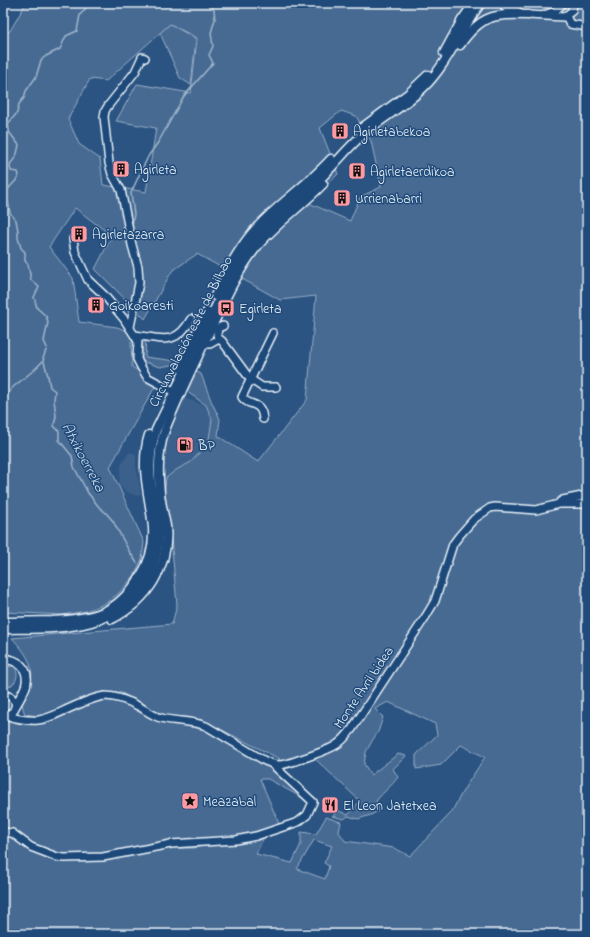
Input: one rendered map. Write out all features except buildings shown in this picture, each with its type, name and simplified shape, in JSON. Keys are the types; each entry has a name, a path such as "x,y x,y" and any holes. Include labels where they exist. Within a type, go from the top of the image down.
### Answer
{"main road":[{"name":"Circunvalación este de Bilbao","path":"3,629 79,620 97,615 110,609 130,591 143,573 153,544 152,519 144,474 145,450 150,429 225,274 237,253 253,232 279,206 308,183 355,134 408,94 425,78 436,64 474,3"},
{"name":"Circunvalación este de Bilbao","path":"3,622 74,626 87,624 106,617 132,599 145,582 156,556 159,539 158,518 150,468 153,438 158,423 219,298 241,258 259,235 315,185 370,128 406,103 429,82 446,59 467,22 481,3"},
{"path":"503,3 513,11 528,15"},
{"path":"429,82 435,79 470,31 477,25 502,14 528,15"},
{"path":"3,633 80,629 106,622 123,614 139,601 151,586 163,561 166,545 166,527 159,482 162,439 190,373 230,288 255,249 270,232 314,193 370,128"},
{"path":"3,619 42,625"},
{"path":"30,631 42,625"},
{"path":"3,659 10,659 17,662 26,672 27,678 25,688 16,706"}],"street":[{"path":"538,16 551,13 559,8 563,3"},
{"path":"528,15 559,18 566,16 572,11 572,3"},
{"path":"566,16 570,24 587,27"},
{"path":"130,327 139,283 138,267 121,190 112,174 109,163 104,116 108,106 135,72 142,57 145,58"},
{"path":"73,240 75,252 88,280 104,295 135,335 138,341 137,359 141,367 147,376 169,389"},
{"path":"135,335 163,339 174,338 183,332 191,319"},
{"path":"220,326 217,335 219,339 250,379 262,387 276,387"},
{"path":"262,419 262,411 258,407 244,400 242,397 273,333"},
{"path":"204,343 210,344 219,339"},
{"path":"559,504 563,500 587,495"},
{"name":"Monte Avril bidea","path":"272,764 280,765 296,761 336,746 344,739 426,616 434,601 458,536 474,520 485,511 495,508 536,510 559,504 587,504"},
{"path":"4,696 12,698 24,717 32,721"},
{"path":"3,715 21,720 32,721 50,718 95,698 105,696 129,701 160,718 198,723 206,726 272,764 313,802 307,815 298,822 256,836 236,840 171,844 103,857 57,857 31,847 12,834 3,832"},
{"path":"3,715 11,714 16,706"}],"shaded area":[{"path":"26,3 587,3 587,934 3,934 3,834 11,835 61,860 119,853 65,856 46,852 3,830 8,821 3,818 3,717 25,723 99,699 118,700 157,713 120,692 94,695 52,713 38,716 25,714 23,710 23,701 31,680 31,667 26,655 12,638 172,624 177,605 170,527 164,497 166,478 176,470 191,462 201,451 209,439 212,419 206,405 170,380 176,364 160,367 142,361 142,343 131,342 132,367 157,383 110,467 144,542 142,559 134,576 119,593 106,603 86,611 63,615 3,612 3,35 10,31","holes":["170,24 197,38 191,93 137,84 116,121 156,128 146,192 103,185 100,159 79,144 68,119 90,79 106,81","341,111 356,116 371,141 381,187 360,197 350,221 309,203 338,174 320,128","75,208 112,236 95,269 145,319 172,271 197,254 280,300 316,296 307,400 258,462 218,436 220,419 201,374 176,361 145,357 146,338 117,327 79,322 73,278 49,247","388,702 435,724 437,735 416,755 416,769 441,765 461,745 485,757 464,789 451,813 410,856 394,848 345,841 339,832 341,822 326,817 316,834 301,832 301,844 292,863 256,854 265,835 193,848 180,848 177,846 119,853 239,837 280,826 260,779 268,779 306,800 273,767 313,757 360,801 348,815 339,811 332,816 344,819 348,816 358,819 371,815 380,810 376,801 398,777 393,769 406,756 398,754 371,775 364,764 366,752 378,732 383,717 375,709","162,714 202,720 280,759 266,766 210,732","314,840 332,846 324,863 329,866 325,879 297,869"]},
{"path":"170,24 196,39 191,85 180,78 160,33"},
{"name":"BP","path":"182,397 206,406 212,419 209,439 191,462 176,470 166,478 162,484 162,458 165,437"},
{"path":"129,452 136,454 136,467 141,494 137,496 125,491 119,485 121,465"},
{"path":"14,666 17,674 16,680 11,686 3,688 3,667"}],"waterway":[{"name":"Atxikoerreka","path":"86,3 86,8 80,15 77,31 66,36 60,49 41,60 36,77 19,104 17,113 8,124 9,132 19,145 17,155 10,164 10,168 11,171 18,172 19,175 5,196 10,213 16,220 18,238 21,248 25,252 25,261 28,264 31,280 39,287 34,297 37,308 46,316 48,322 44,341 47,348 43,358 50,387 55,391 54,400 56,416 54,426 59,431 59,440 72,456 74,467 88,493 113,521 137,563"},
{"path":"132,226 134,214 131,193 141,171 184,96 213,63 209,55 213,46 211,33 215,19 214,10 210,3"},
{"path":"3,406 6,397 12,388 44,360"}],"place":[{"name":"Agirletabekoa","path":"340,131"},
{"name":"Agirleta","path":"121,169"},
{"name":"Agirletaerdikoa","path":"357,171"},
{"name":"Urrienabarri","path":"342,198"},
{"name":"Agirletazarra","path":"79,234"},
{"name":"Goikoaresti","path":"96,305"},
{"name":"Egirleta","path":"226,308"},
{"name":"BP","path":"185,445"},
{"name":"Meazabal","path":"190,801"},
{"name":"El Leon Jatetxea","path":"330,805"}]}
